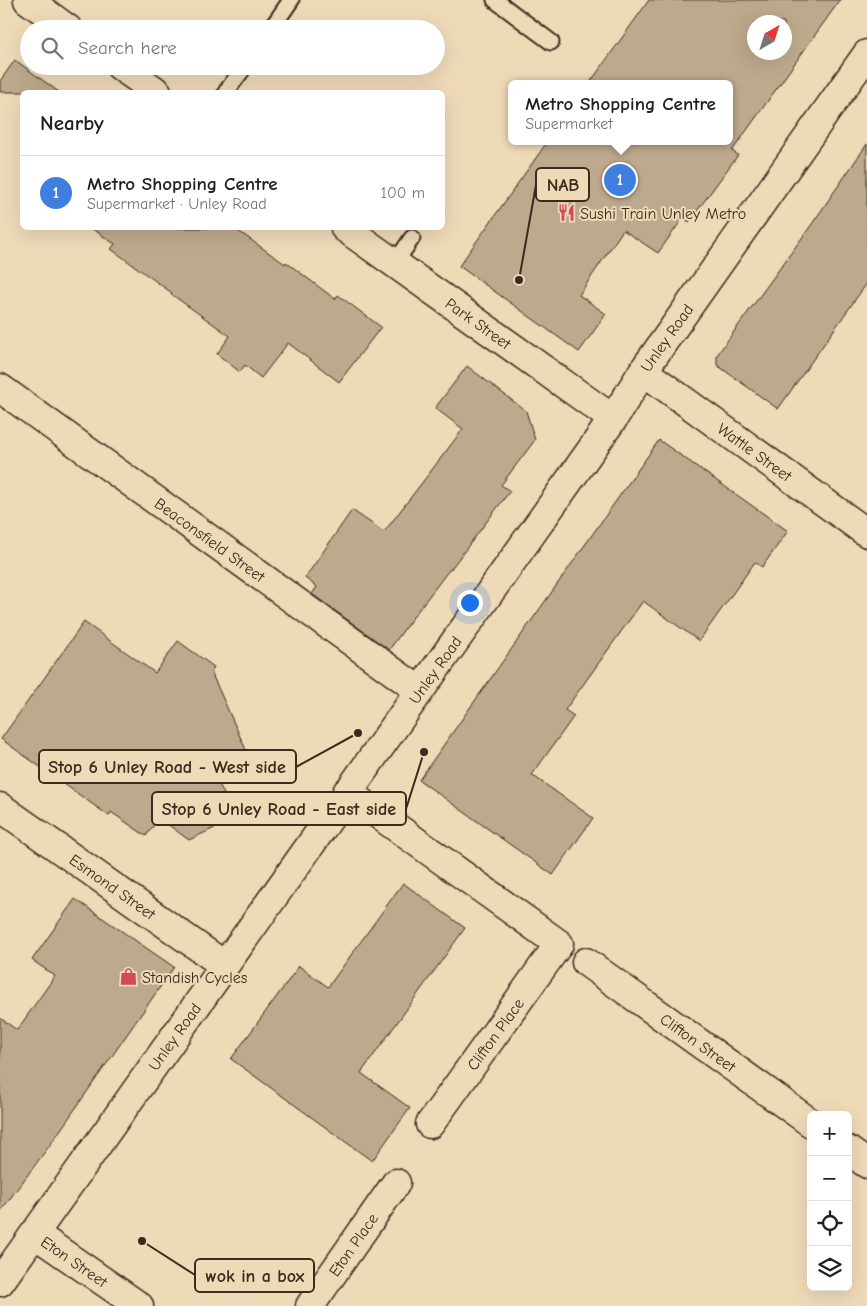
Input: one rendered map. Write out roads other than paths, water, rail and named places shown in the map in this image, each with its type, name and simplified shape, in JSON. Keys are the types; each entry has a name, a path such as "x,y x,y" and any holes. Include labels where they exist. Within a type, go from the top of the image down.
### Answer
{"street":[{"path":"28,0 56,20"},
{"name":"Unley Road","path":"0,1282 613,419 642,371 867,54"},
{"path":"133,75 154,90"},
{"name":"Park Street","path":"348,230 613,419"},
{"name":"Wattle Street","path":"642,371 867,533"},
{"name":"Beaconsfield Street","path":"0,388 420,691"},
{"name":"Clifton Place","path":"347,792 559,944 430,1124"},
{"name":"Esmond Street","path":"0,807 224,966"},
{"name":"Clifton Street","path":"586,962 807,1120"},
{"path":"852,1153 867,1164"},
{"name":"Eton Place","path":"310,1306 396,1183"},
{"name":"Eton Street","path":"35,1234 139,1306"}],"lane":[{"path":"277,20 291,0"},
{"path":"495,0 551,42"},
{"path":"227,90 238,75"},
{"path":"395,263 412,238"}],"place":[{"name":"Metro Shopping Centre","path":"620,180"},
{"name":"Sushi Train Unley Metro","path":"566,213"},
{"name":"NAB","path":"519,280"},
{"name":"Stop 6 Unley Road - West side","path":"358,733"},
{"name":"Stop 6 Unley Road - East side","path":"424,752"},
{"name":"Standish Cycles","path":"128,977"},
{"name":"wok in a box","path":"142,1241"}]}
